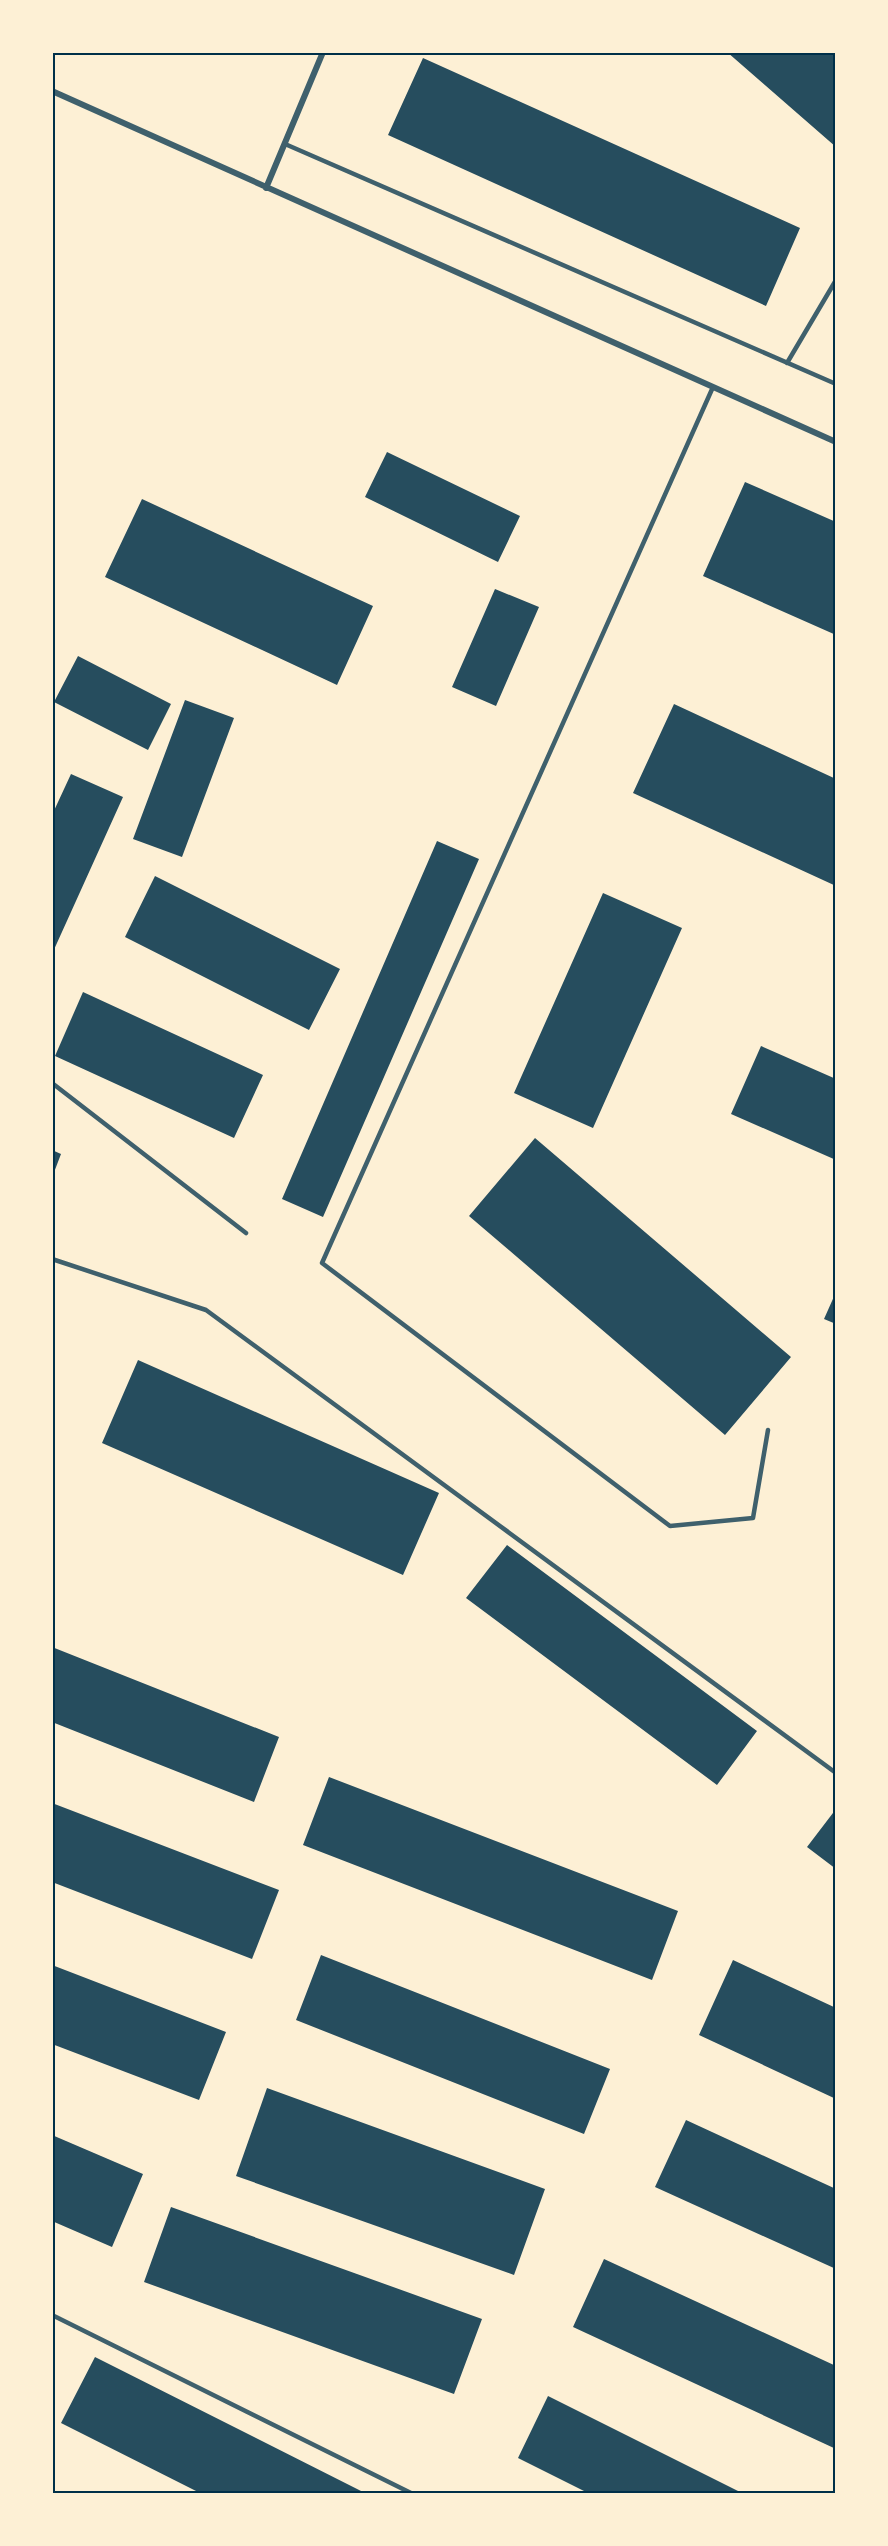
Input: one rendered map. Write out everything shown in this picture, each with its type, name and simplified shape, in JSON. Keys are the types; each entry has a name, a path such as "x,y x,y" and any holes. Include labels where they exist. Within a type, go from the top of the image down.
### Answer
{"street":[{"path":"266,188 323,52"},
{"path":"52,91 836,442"}],"lane":[{"path":"285,144 836,384"},
{"path":"787,363 836,280"},
{"path":"713,387 322,1263 670,1526 753,1518 768,1430"},
{"path":"52,1083 246,1233"},
{"path":"52,1259 206,1310 836,1773"},
{"path":"52,2315 413,2493"}],"building":[{"path":"727,52 836,52 836,147"},
{"path":"423,58 800,228 766,306 388,135"},
{"path":"387,452 520,516 498,562 365,497"},
{"path":"745,482 836,522 836,635 703,576"},
{"path":"142,499 373,606 337,685 105,577"},
{"path":"495,589 539,607 496,706 452,687"},
{"path":"78,656 171,704 148,750 54,702"},
{"path":"185,700 234,718 182,857 133,839"},
{"path":"674,704 836,779 836,886 633,793"},
{"path":"71,774 123,797 52,954 52,815"},
{"path":"437,841 479,859 323,1217 282,1199"},
{"path":"155,876 340,969 309,1030 125,937"},
{"path":"603,893 682,928 593,1128 514,1093"},
{"path":"83,992 263,1075 234,1138 55,1056"},
{"path":"761,1046 836,1079 836,1160 731,1114"},
{"path":"535,1138 791,1357 725,1435 469,1216"},
{"path":"52,1150 61,1154 53,1175 52,1175"},
{"path":"836,1292 836,1324 824,1319"},
{"path":"138,1360 439,1493 403,1575 102,1443"},
{"path":"507,1545 757,1731 717,1785 466,1598"},
{"path":"52,1647 279,1737 254,1802 52,1722"},
{"path":"329,1777 678,1911 652,1980 303,1845"},
{"path":"52,1803 279,1890 252,1959 52,1882"},
{"path":"836,1809 836,1869 807,1847"},
{"path":"321,1955 610,2069 584,2134 296,2020"},
{"path":"733,1960 836,2008 836,2099 699,2035"},
{"path":"52,1965 226,2032 199,2100 52,2044"},
{"path":"267,2088 545,2189 514,2275 236,2176"},
{"path":"686,2120 836,2189 836,2269 655,2187"},
{"path":"52,2135 143,2174 112,2247 52,2221"},
{"path":"171,2207 482,2319 454,2394 144,2282"},
{"path":"604,2259 836,2366 836,2449 573,2327"},
{"path":"95,2357 367,2494 202,2494 61,2423"},
{"path":"548,2396 744,2494 590,2494 518,2458"}]}
